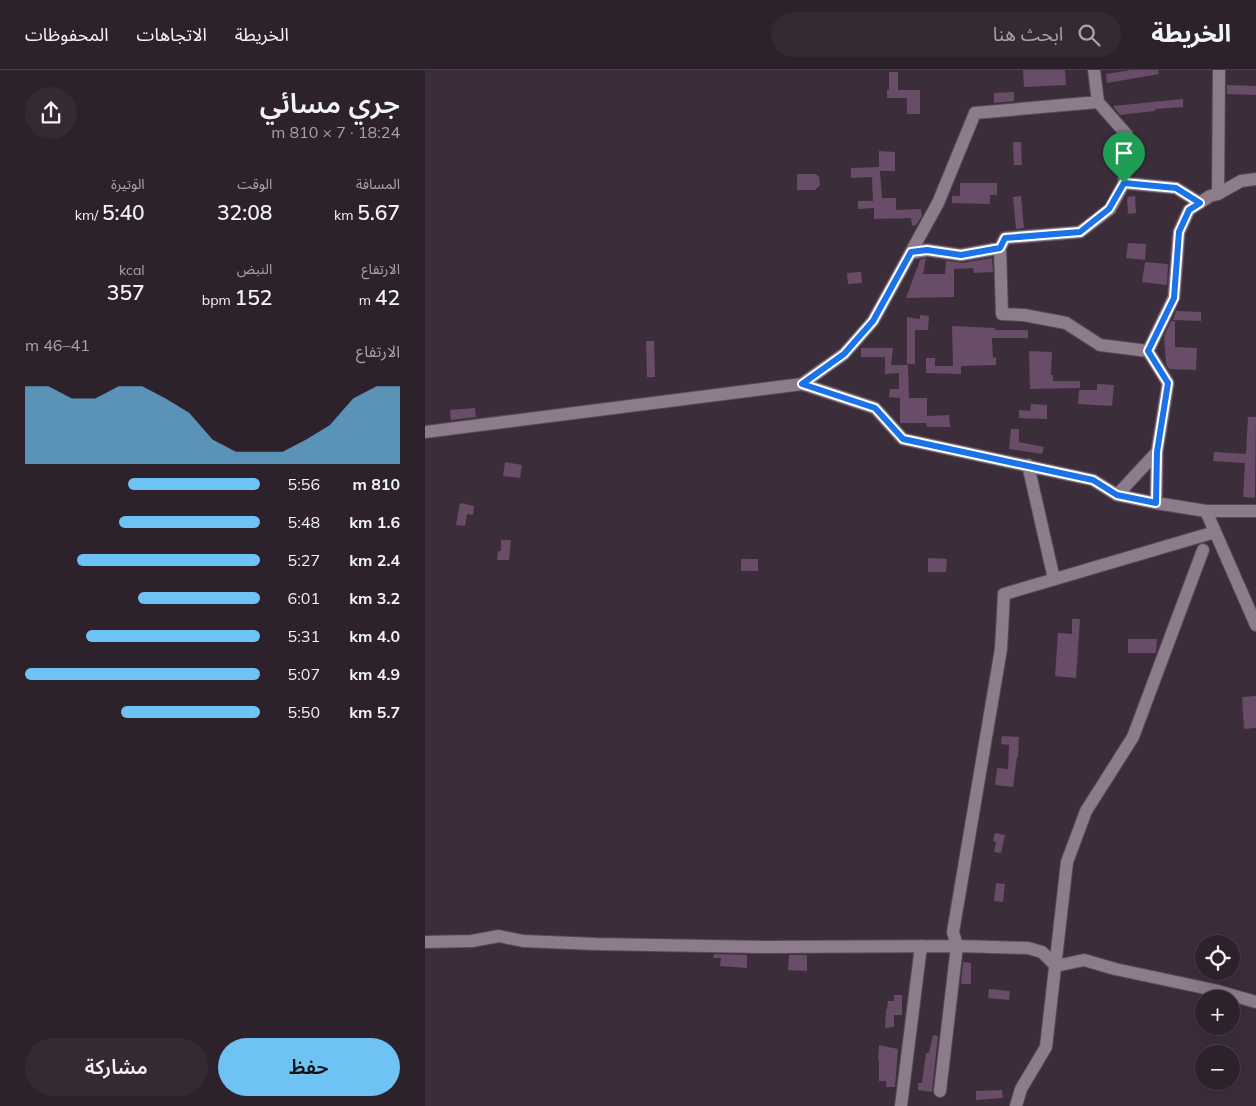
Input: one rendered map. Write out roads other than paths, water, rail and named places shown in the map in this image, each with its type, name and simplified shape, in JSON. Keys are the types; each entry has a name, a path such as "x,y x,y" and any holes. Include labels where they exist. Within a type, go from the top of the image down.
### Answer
{"street":[{"path":"1094,70 1098,102 1127,135 1124,183 1109,209 1080,232 1005,238 1000,248 1002,314 1024,315 1066,323 1100,345 1148,351"},
{"path":"1218,194 1219,70"},
{"path":"802,384 844,354 873,321 938,203 975,113 1098,102"},
{"path":"1148,351 1174,298 1179,232 1189,210 1210,196 1218,194 1241,181 1256,179"},
{"path":"1124,183 1176,188 1200,203"},
{"path":"911,252 927,250 961,255 1000,248"},
{"path":"1148,351 1168,383 1157,452 1156,503"},
{"path":"425,432 802,384 875,408 903,439 1093,480 1117,495 1156,503 1206,511 1256,511"},
{"path":"1117,495 1157,452"},
{"path":"1028,465 1054,579"},
{"path":"1206,511 1256,625"},
{"path":"940,1091 957,946 953,932 1001,649 1004,594 1215,532"},
{"path":"1183,541 1228,562"},
{"path":"1016,1106 1021,1089 1047,1046 1067,862 1086,811 1133,738 1203,550"},
{"path":"425,942 472,941 499,936 523,941 596,944 1028,948 1042,952 1056,966"},
{"path":"901,1106 921,946"},
{"path":"1056,966 1085,960 1115,969 1214,990 1256,1002"}]}
